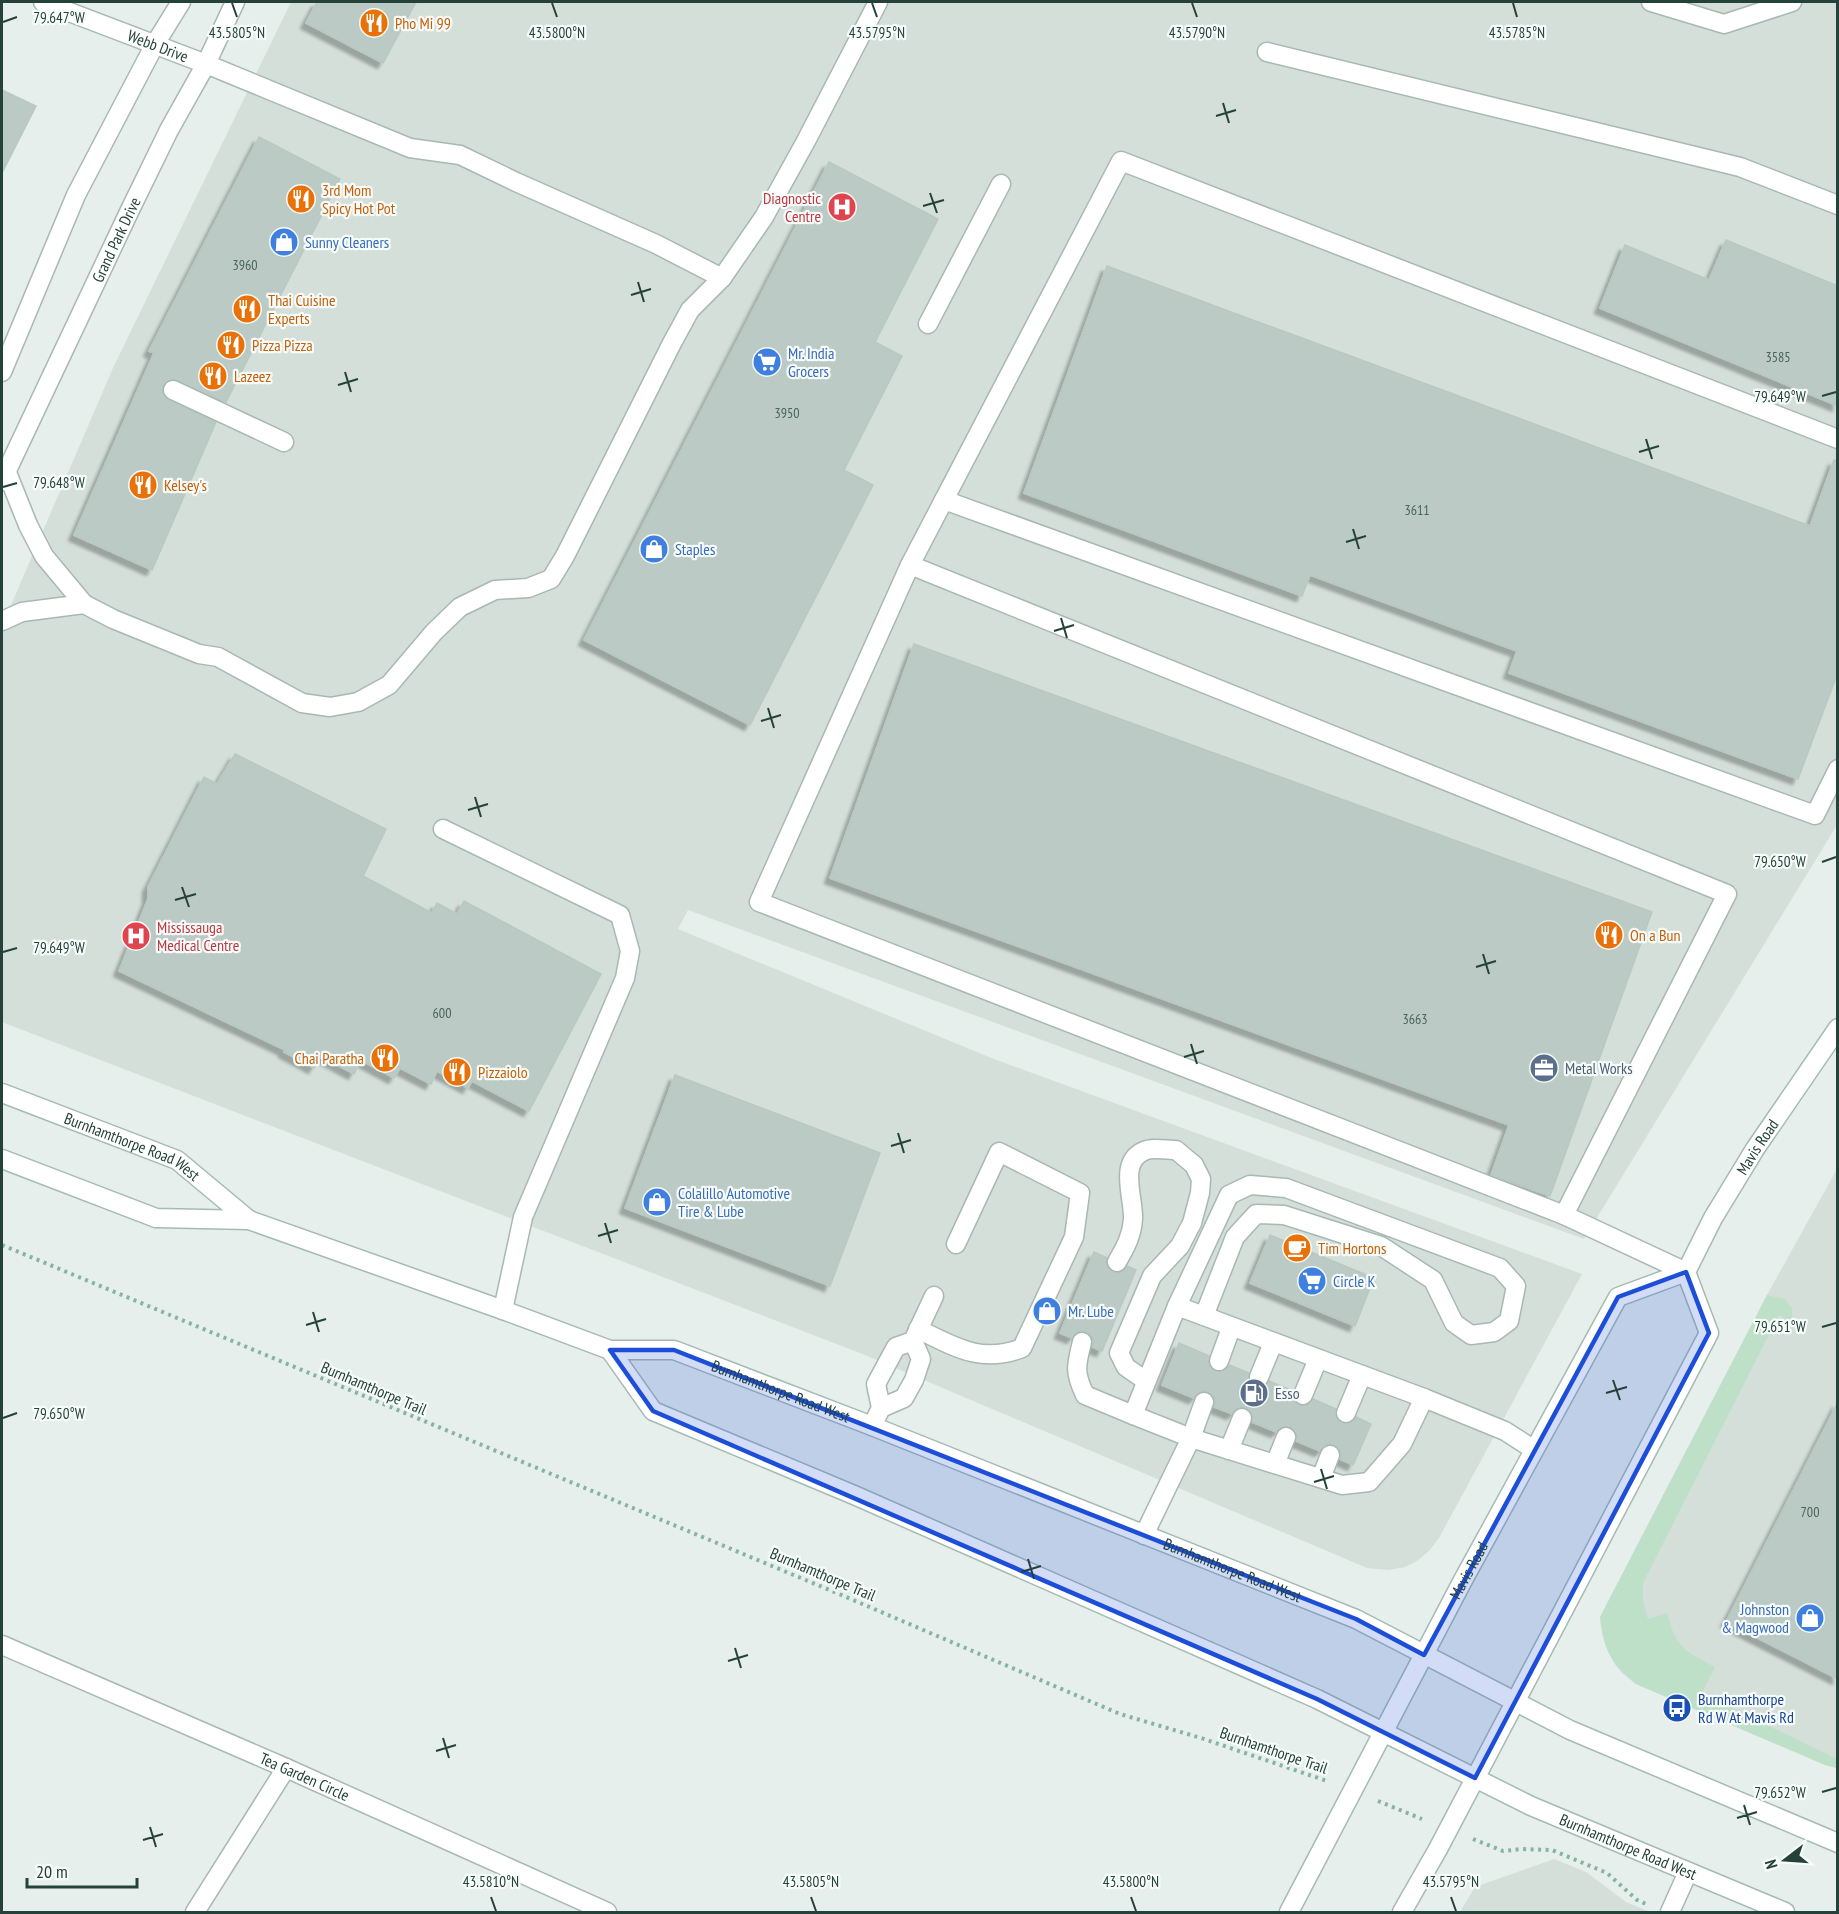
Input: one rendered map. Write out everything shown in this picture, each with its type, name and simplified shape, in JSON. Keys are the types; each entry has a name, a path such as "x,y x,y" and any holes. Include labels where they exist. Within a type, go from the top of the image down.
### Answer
{"main road":[{"name":"Webb Drive","path":"43,2 206,64 411,148 460,155 656,244 722,278"},
{"path":"2,372 76,195 155,44 181,2"},
{"name":"Grand Park Drive","path":"4,475 134,202 206,64 235,2"},
{"path":"4,475 44,556 84,604 113,619 199,654 218,657 302,703 330,707 358,702 389,686 434,632 460,607 495,590 528,588 551,579 565,556 690,310 722,278 764,217 878,2"},
{"path":"1650,2 1724,24 1792,2"},
{"path":"1267,52 1740,167 1838,205"},
{"path":"1402,1912 1709,1333 1686,1272 1564,1215 759,902 910,565 1121,161 1838,439"},
{"path":"928,324 1001,184"},
{"path":"173,390 284,442"},
{"path":"945,500 1815,816 1838,769"},
{"path":"910,565 1727,894 1564,1215"},
{"path":"2,621 22,612 84,604"},
{"path":"443,830 620,915 630,951 625,978 523,1216 503,1310"},
{"name":"Mavis Road","path":"1289,1912 1533,1449 1618,1297 1686,1272 1713,1218 1755,1149 1838,1028"},
{"name":"Burnhamthorpe Road West","path":"2,1093 177,1160 249,1220"},
{"path":"1117,1262 1131,1235 1133,1217 1128,1173 1134,1157 1145,1150 1176,1150 1194,1165 1201,1179 1200,1193 1192,1223 1180,1246 1152,1276 1119,1353 1126,1367 1146,1381"},
{"path":"916,1335 988,1356 1006,1354 1022,1348 1074,1238 1080,1193 999,1152 956,1244"},
{"name":"Burnhamthorpe Road West","path":"2,1159 156,1218 249,1220 610,1350 674,1350 872,1426 1356,1619 1570,1730 1838,1843"},
{"path":"1133,1415 1177,1306 1229,1195 1250,1185 1286,1188 1427,1240 1500,1268 1516,1286 1509,1321 1494,1332 1471,1335 1454,1323 1433,1280 1381,1246 1284,1215 1256,1214 1235,1237 1204,1316"},
{"path":"872,1426 881,1408 876,1384 884,1367 896,1347 916,1335 934,1296"},
{"path":"1177,1306 1424,1398 1505,1431 1533,1449"},
{"path":"1219,1361 1231,1328"},
{"path":"881,1408 904,1398 914,1380 921,1359 916,1335"},
{"path":"1082,1342 1077,1362 1077,1378 1085,1395 1191,1438 1342,1485 1369,1482 1402,1444 1424,1398"},
{"path":"1259,1377 1273,1343"},
{"name":"Burnhamthorpe Road West","path":"610,1350 653,1411 865,1500 1317,1699 1531,1806 1785,1912"},
{"path":"1303,1395 1318,1359"},
{"path":"1347,1413 1362,1375"},
{"path":"1144,1535 1191,1438 1204,1402"},
{"path":"1229,1450 1242,1418"},
{"path":"1275,1464 1286,1437"},
{"path":"1321,1478 1330,1455"},
{"name":"Tea Garden Circle","path":"2,1645 286,1768 607,1912"},
{"path":"195,1912 286,1768"},
{"path":"1670,1912 1688,1872"}],"path":[{"name":"Burnhamthorpe Trail","path":"2,1245 832,1591 1120,1714 1306,1772 1503,1851 1552,1850 1607,1874 1637,1900"}],"highlighted area":[{"path":"1686,1272 1709,1333 1475,1778 1317,1699 653,1411 610,1350 674,1350 1356,1619 1424,1655 1618,1297"}],"shaded area":[{"path":"291,2 1837,2 1837,825 1584,1239 688,910 678,929 994,1059 1582,1274 1439,1538 1417,1561 1405,1567 1388,1570 1367,1568 865,1355 2,1022 2,626 113,368"},
{"path":"1837,1169 1837,1768 1825,1765 1636,1684 1614,1663 1605,1644 1600,1617 1767,1295"},
{"path":"1554,1859 1586,1872 1626,1902 1650,1912 1460,1912 1475,1887"}],"green space":[{"path":"1767,1295 1785,1299 1792,1308 1792,1322 1779,1315 1643,1583 1643,1601 1648,1619 1667,1613 1674,1634 1683,1647 1715,1667 1702,1693 1837,1759 1837,1768 1825,1765 1636,1684 1614,1662 1606,1647 1601,1628 1600,1617"}],"building":[{"path":"317,2 416,2 383,63 306,23"},
{"path":"2,90 36,106 2,173"},
{"path":"259,137 340,179 226,402 177,380 171,379 163,385 162,392 168,400 216,422 152,570 74,535 154,353 149,351"},
{"path":"829,162 938,219 875,342 902,356 844,470 873,485 750,725 584,640"},
{"path":"1726,240 1838,286 1838,406 1600,308 1625,245 1709,280"},
{"path":"1107,266 1810,526 1834,460 1838,461 1838,672 1798,779 1509,673 1517,651 1310,575 1302,596 1024,493"},
{"path":"914,644 1652,912 1550,1196 1491,1175 1509,1125 830,878"},
{"path":"235,754 386,829 363,876 432,913 437,903 457,914 464,901 601,974 529,1111 472,1081 468,1088 437,1071 431,1084 400,1068 394,1078 361,1060 354,1074 321,1056 314,1068 284,1052 285,1050 119,971 148,899 148,887 204,777 217,784"},
{"path":"675,1075 880,1153 830,1286 625,1208"},
{"name":"Circle K","path":"1270,1235 1374,1278 1355,1326 1250,1283"},
{"path":"1094,1252 1107,1258 1107,1267 1112,1272 1122,1272 1127,1266 1136,1270 1102,1351 1092,1347 1093,1338 1085,1331 1078,1331 1072,1338 1060,1333"},
{"path":"1179,1343 1209,1356 1208,1364 1215,1371 1222,1372 1230,1365 1249,1373 1250,1383 1255,1388 1265,1386 1269,1381 1293,1391 1294,1401 1299,1406 1309,1404 1313,1399 1336,1409 1337,1419 1342,1424 1352,1422 1356,1417 1371,1424 1353,1465 1340,1459 1341,1453 1335,1445 1328,1444 1320,1451 1296,1441 1297,1435 1291,1427 1284,1426 1276,1432 1252,1422 1253,1416 1247,1408 1240,1407 1232,1414 1214,1407 1215,1399 1208,1392 1201,1391 1194,1398 1162,1385"},
{"path":"1838,1402 1838,1679 1726,1622"}],"place":[{"name":"Pho Mi 99","path":"374,23"},
{"name":"3rd Mom Spicy Hot Pot","path":"301,199"},
{"name":"Diagnostic Centre","path":"842,207"},
{"name":"Sunny Cleaners","path":"284,242"},
{"name":"Thai Cuisine Experts","path":"247,309"},
{"name":"Pizza Pizza","path":"231,345"},
{"name":"Mr. India Grocers","path":"767,362"},
{"name":"Lazeez","path":"213,376"},
{"name":"Kelsey's","path":"143,485"},
{"name":"Staples","path":"654,549"},
{"name":"On a Bun","path":"1609,935"},
{"name":"Mississauga Medical Centre","path":"136,936"},
{"name":"Chai Paratha","path":"385,1058"},
{"name":"Metal Works","path":"1544,1068"},
{"name":"Pizzaiolo","path":"457,1072"},
{"name":"Colalillo Automotive Tire & Lube","path":"657,1202"},
{"name":"Tim Hortons","path":"1297,1248"},
{"name":"Circle K","path":"1312,1281"},
{"name":"Mr. Lube","path":"1047,1311"},
{"name":"Esso","path":"1254,1393"},
{"name":"Johnston & Magwood","path":"1810,1618"},
{"name":"Burnhamthorpe Rd W At Mavis Rd","path":"1677,1708"}]}
